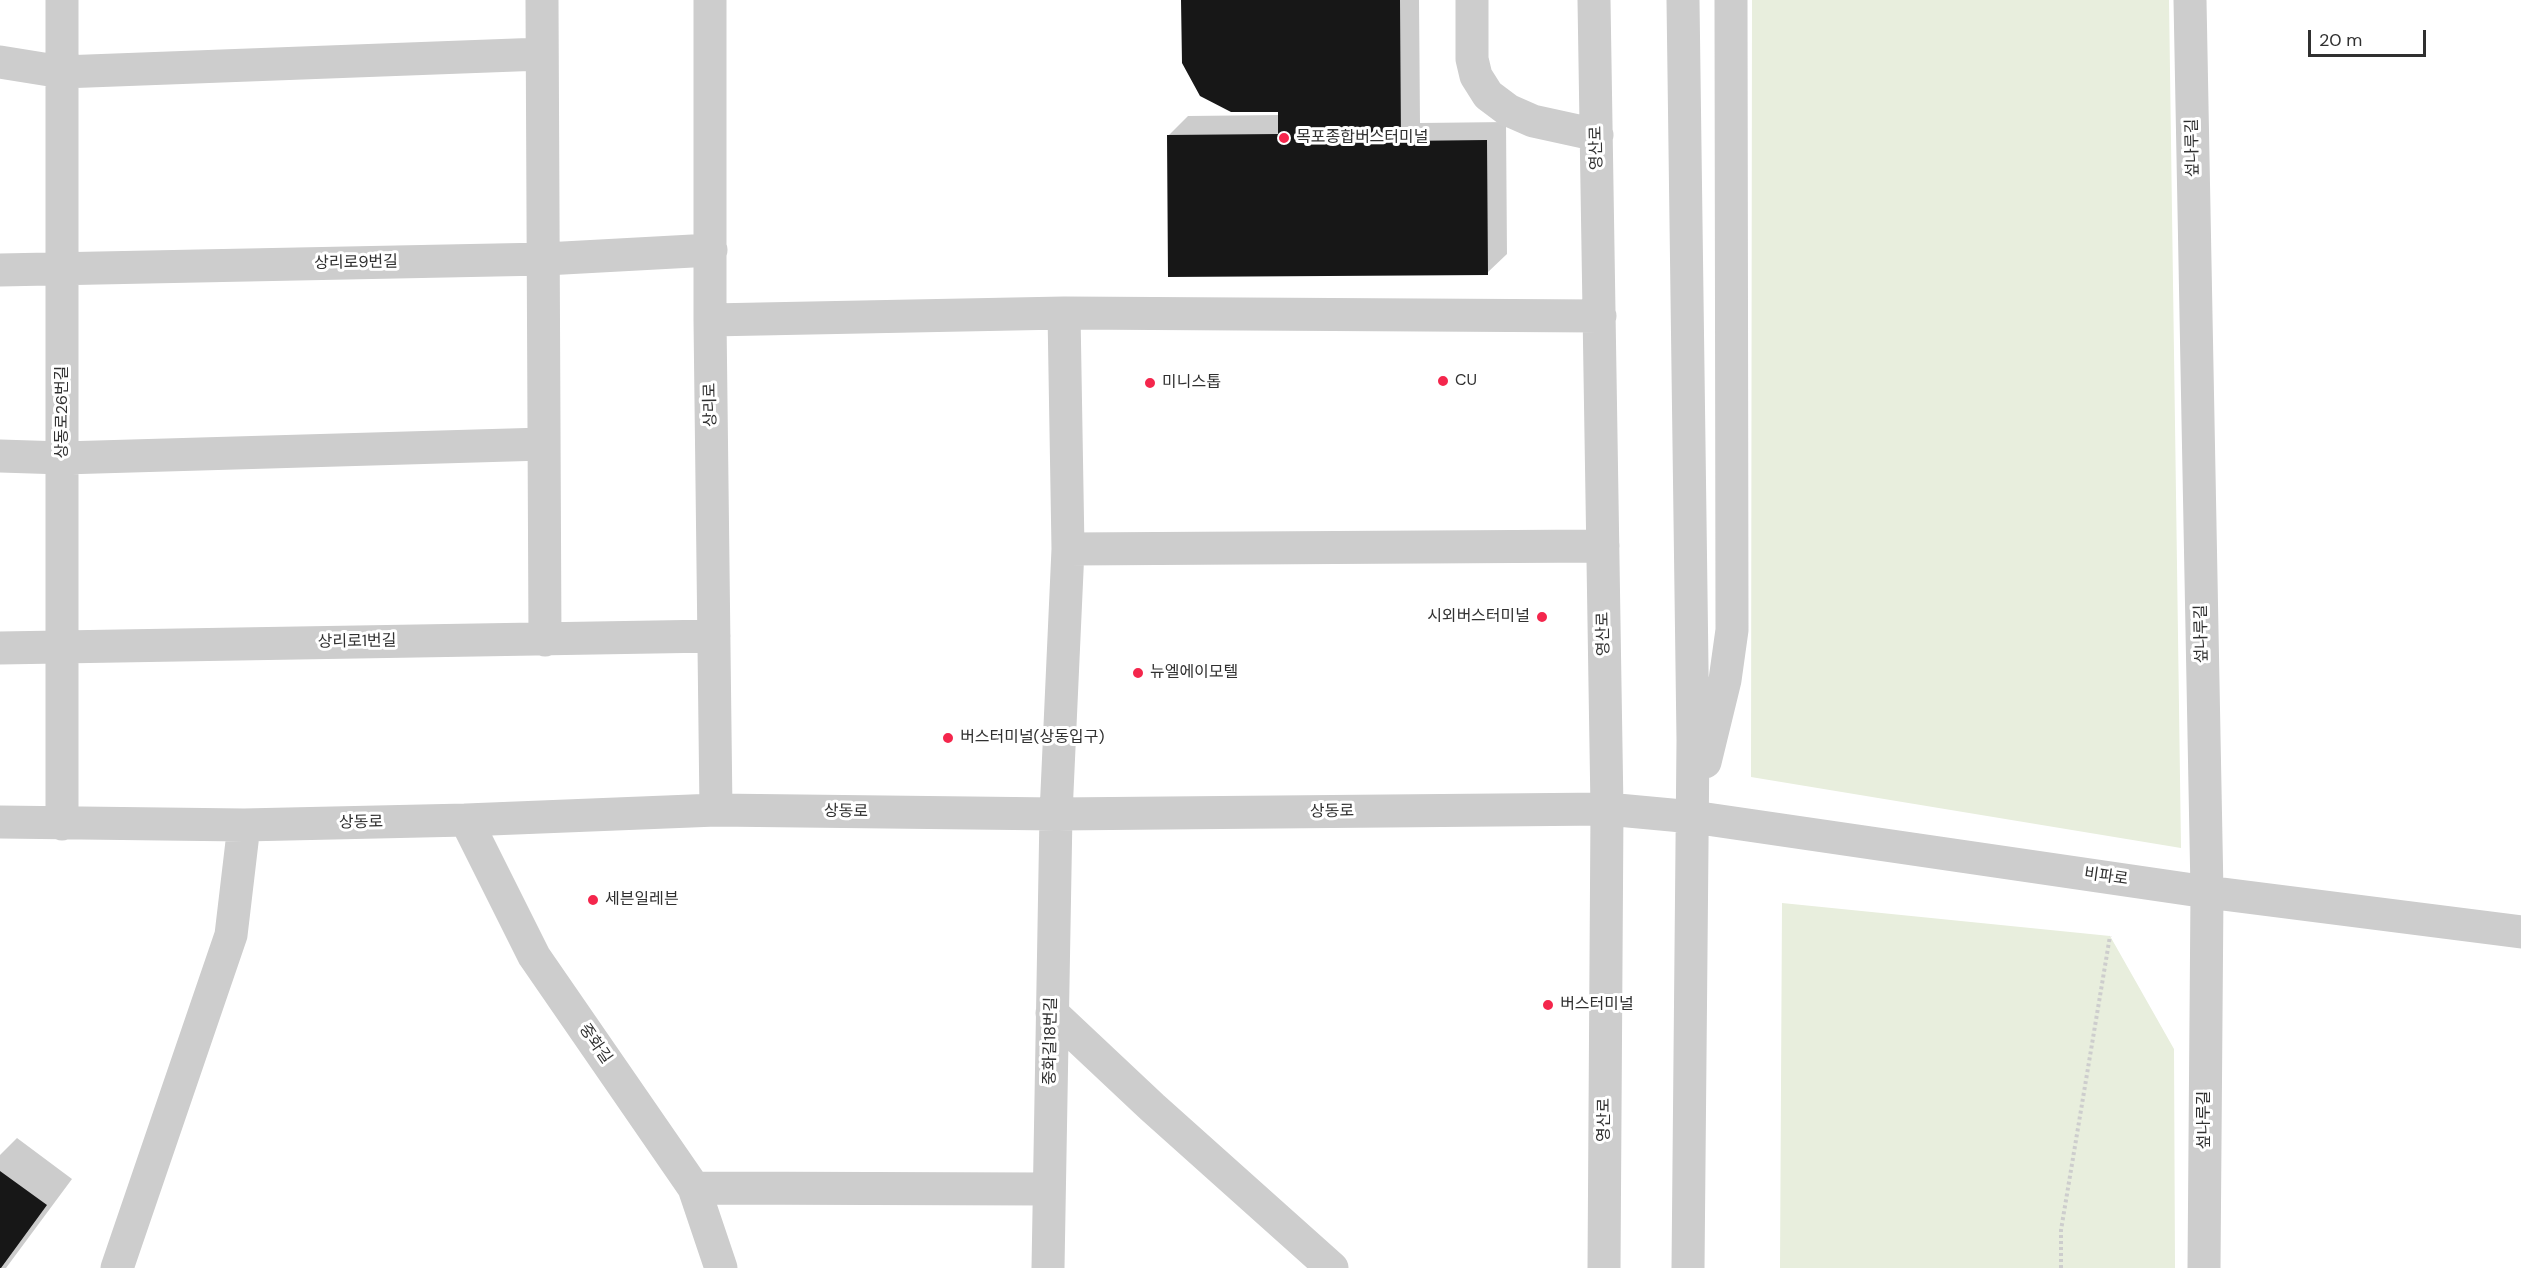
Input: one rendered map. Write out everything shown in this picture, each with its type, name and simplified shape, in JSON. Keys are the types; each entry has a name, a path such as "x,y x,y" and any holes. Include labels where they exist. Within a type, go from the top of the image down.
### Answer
{"street":[{"name":"상동로26번길","path":"62,0 62,825"},
{"path":"542,0 545,640"},
{"name":"상리로","path":"710,0 710,320 716,810"},
{"path":"1472,0 1472,59 1476,76 1488,95 1508,110 1533,121 1597,135"},
{"name":"영산로","path":"1594,0 1607,809 1604,1268"},
{"path":"1683,0 1693,816 1688,1268"},
{"path":"1693,816 1725,680 1732,630 1731,0"},
{"name":"섶나루길","path":"2190,0 2207,892 2204,1268"},
{"path":"0,62 62,72 543,54"},
{"name":"상리로9번길","path":"0,270 545,258 711,250"},
{"path":"710,320 1064,313 1600,316"},
{"name":"중화길18번길","path":"1048,1268 1056,814 1068,549 1064,313"},
{"path":"0,456 63,458 544,444"},
{"path":"1068,549 1603,546"},
{"name":"상리로1번길","path":"0,648 714,636"},
{"name":"상동로","path":"0,822 62,825 244,825 466,820 716,810 1056,814 1607,809 1693,816"},
{"name":"비파로","path":"1693,816 2207,892 2521,932"},
{"name":"중화길","path":"466,820 534,956 694,1188 721,1268"},
{"path":"117,1268 231,935 244,825"},
{"path":"1052,1013 1160,1115 1332,1268"},
{"path":"694,1188 1048,1189"}],"path":[{"path":"2061,1268 2061,1230 2110,936"}],"green space":[{"path":"1752,0 2169,0 2181,848 1751,777"},
{"path":"1782,903 2110,936 2174,1049 2175,1268 1780,1268"}],"building":[{"name":"목포종합버스터미널","path":"1181,0 1400,0 1401,141 1487,140 1488,275 1168,277 1167,135 1278,134 1278,112 1231,112 1200,96 1182,63"},
{"path":"0,1171 47,1205 1,1268 0,1268"}],"place":[{"name":"목포종합버스터미널","path":"1284,138"},
{"name":"CU","path":"1443,381"},
{"name":"미니스톱","path":"1150,383"},
{"name":"시외버스터미널","path":"1542,617"},
{"name":"뉴엘에이모텔","path":"1138,673"},
{"name":"버스터미널(상동입구)","path":"948,738"},
{"name":"세븐일레븐","path":"593,900"},
{"name":"버스터미널","path":"1548,1005"}]}
